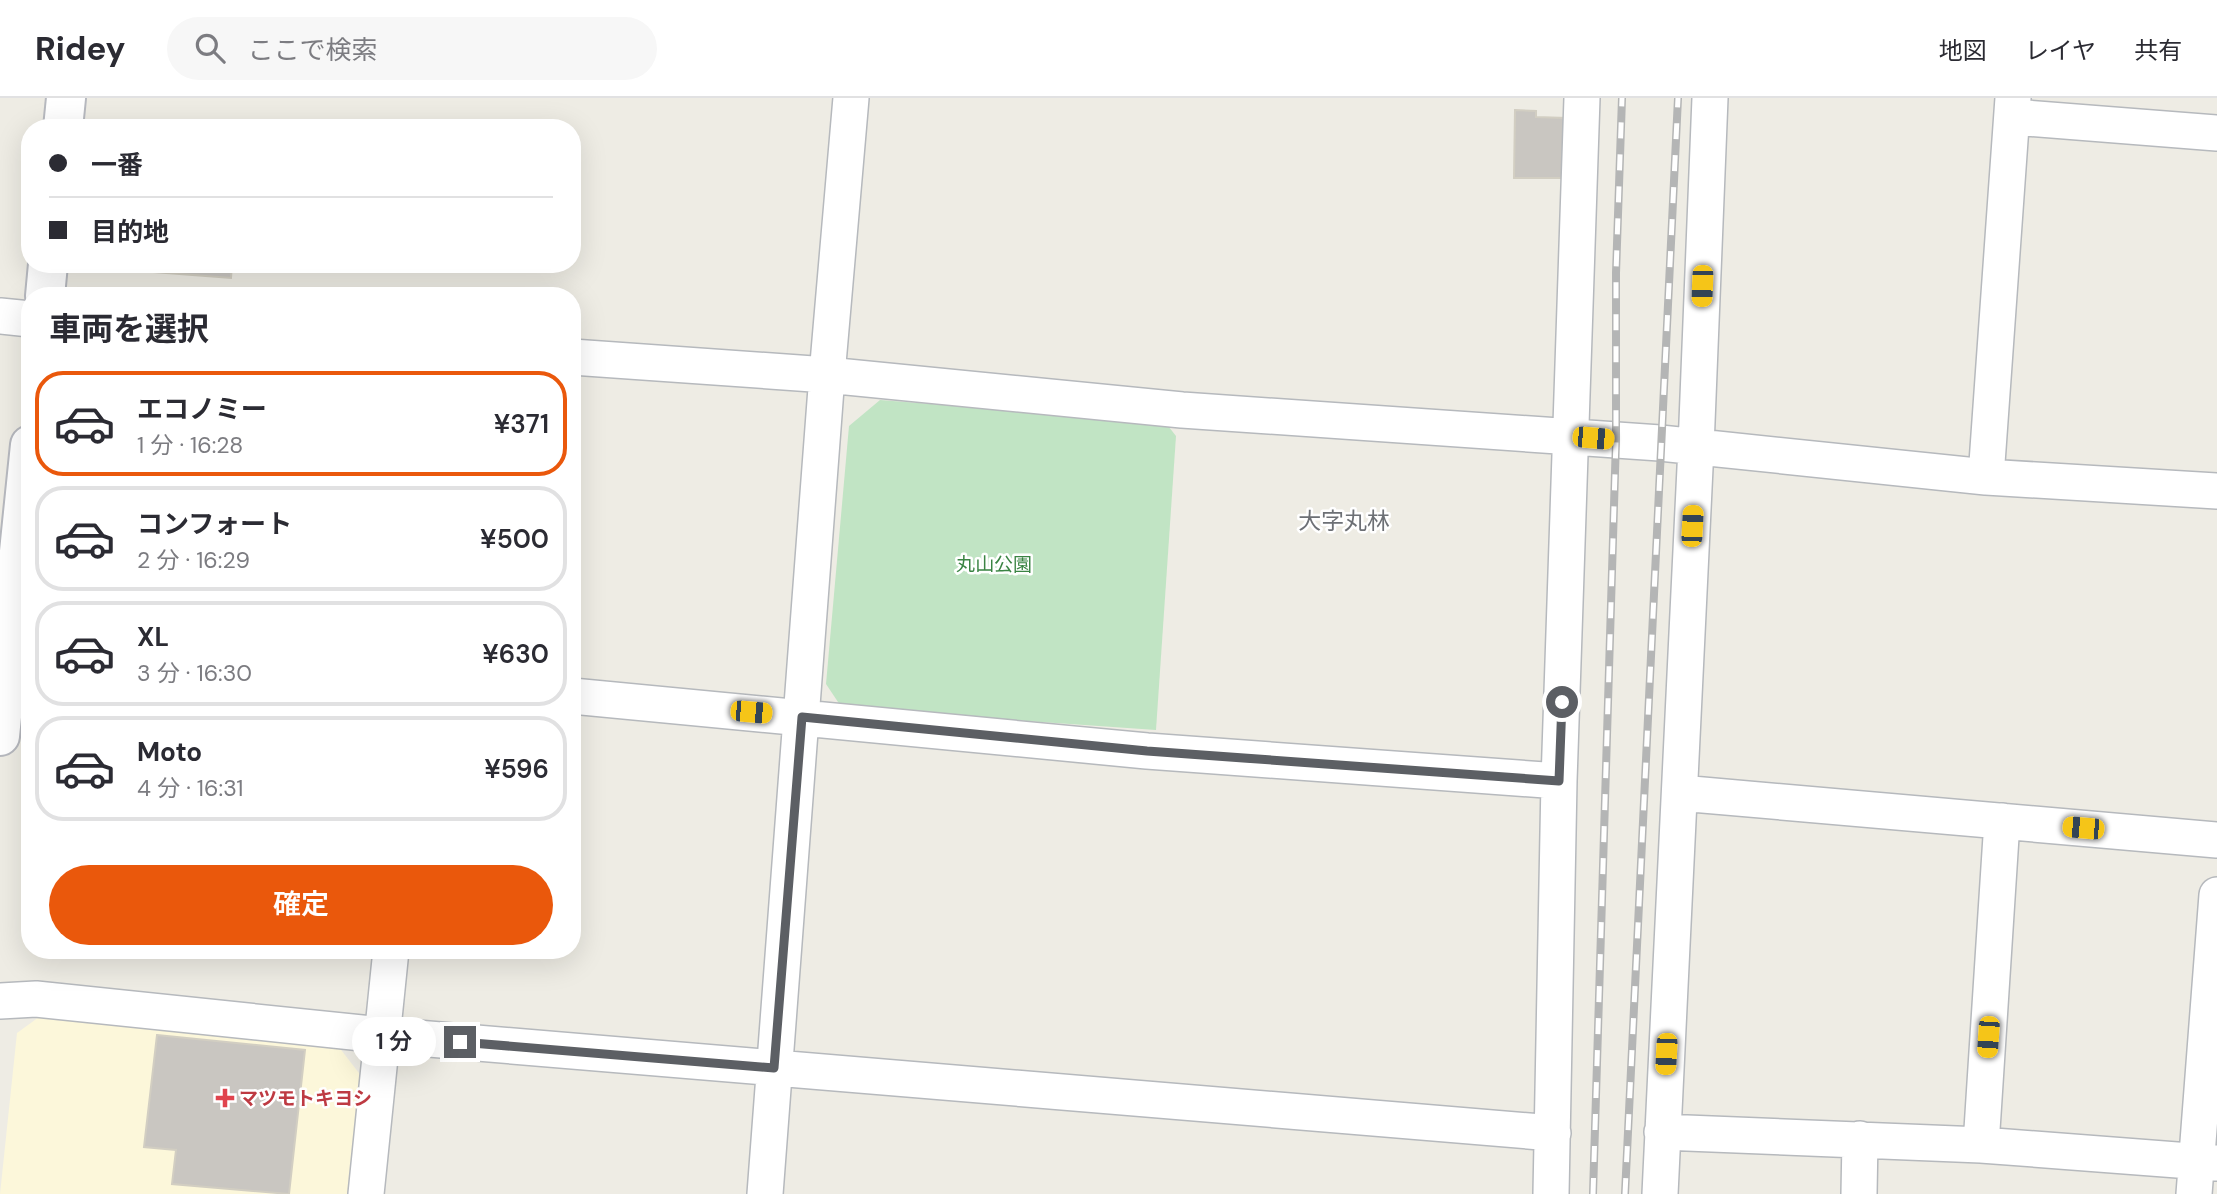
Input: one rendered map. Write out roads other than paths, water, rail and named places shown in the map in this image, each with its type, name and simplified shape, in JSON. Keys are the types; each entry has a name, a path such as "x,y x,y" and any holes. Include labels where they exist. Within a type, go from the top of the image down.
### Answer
{"street":[{"path":"63,119 66,98"},
{"path":"765,1194 827,375 851,98"},
{"path":"1551,1194 1559,781 1583,98"},
{"path":"1660,1194 1710,98"},
{"path":"1986,477 2013,107 2217,133"},
{"path":"0,316 21,318"},
{"path":"581,358 827,375 1182,410 1570,436 1986,477 2217,491"},
{"path":"0,736 21,532"},
{"path":"581,697 1147,751 1559,781"},
{"path":"1680,793 2217,840"},
{"path":"1981,1146 2002,821"},
{"path":"1662,1132 1981,1146 2202,1173 2217,895"},
{"path":"366,1194 390,959"},
{"path":"0,1001 36,999 382,1035 1553,1133"},
{"path":"1859,1194 1860,1139"}],"railway":[{"path":"1593,1194 1616,440 1616,273 1622,98"},
{"path":"1625,1194 1678,98"}],"place":[{"name":"マツモトキヨシ","path":"225,1098"}],"district":[{"name":"大字丸林","path":"1344,521"}],"park label":[{"name":"丸山公園","path":"994,564"}]}
